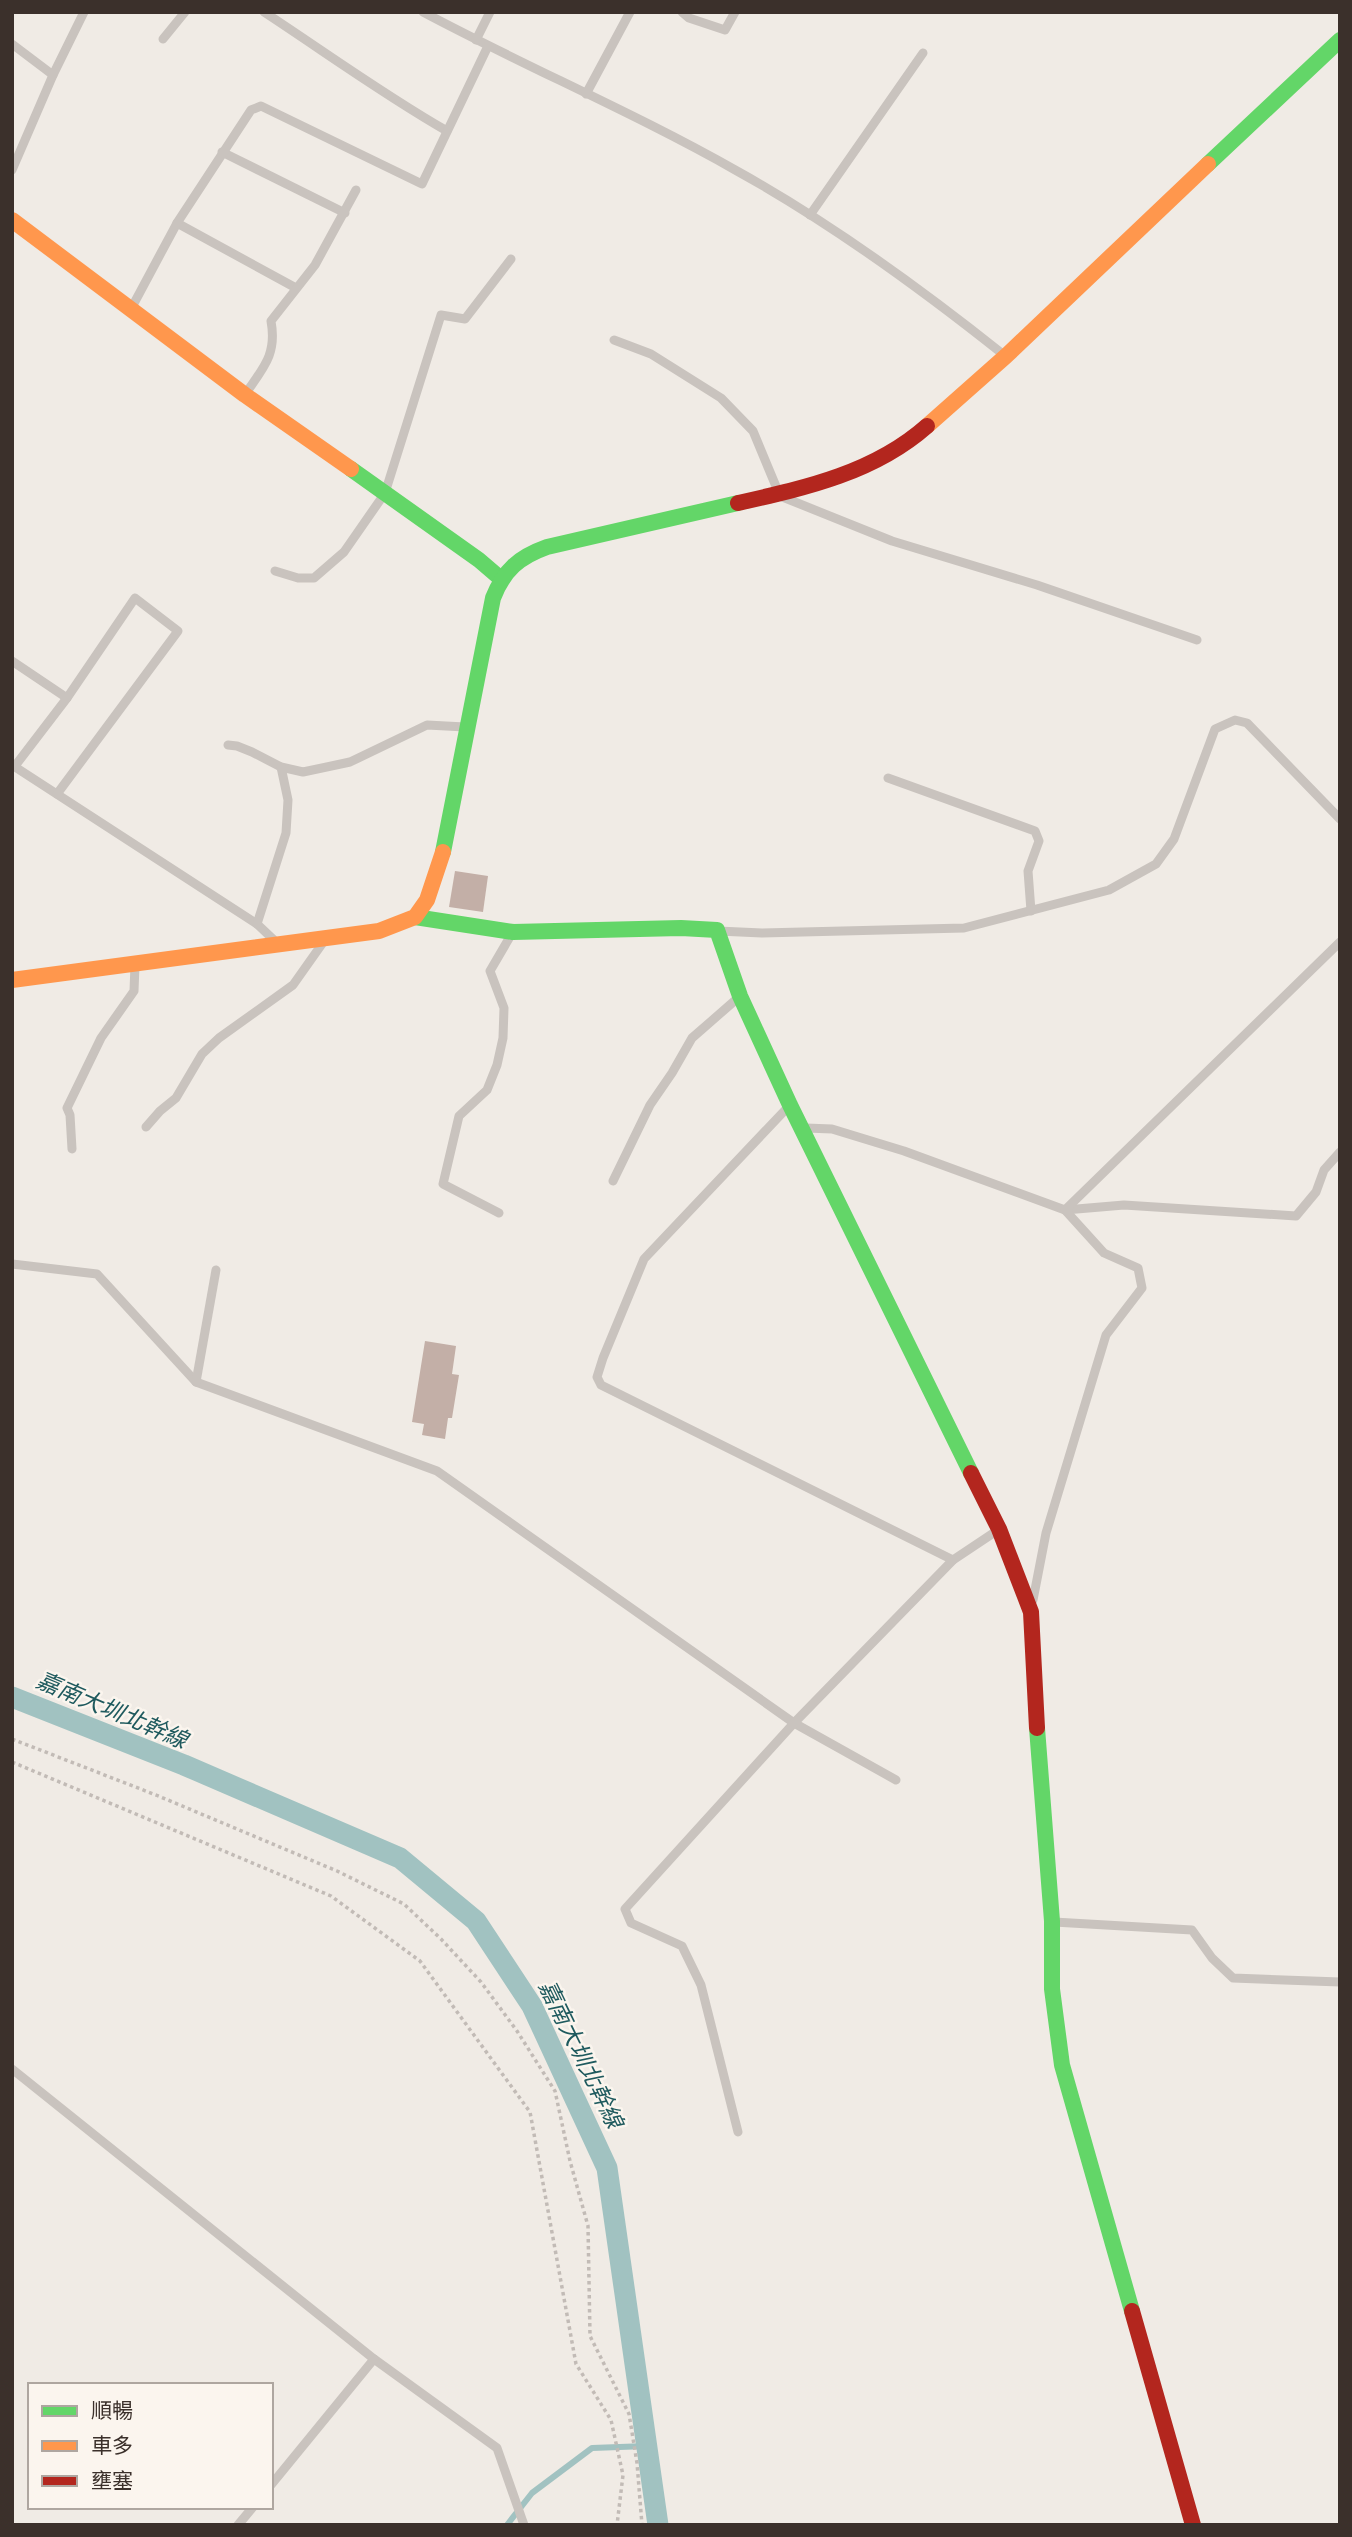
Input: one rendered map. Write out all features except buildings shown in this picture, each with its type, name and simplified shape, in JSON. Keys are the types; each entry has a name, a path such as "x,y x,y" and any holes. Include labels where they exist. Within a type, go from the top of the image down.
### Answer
{"street":[{"path":"415,917 426,900 442,857 486,622 500,578 513,563 530,552 547,547 815,486 850,473 914,437 1006,356 1340,40"},
{"path":"12,220 245,395 479,560 500,578"},
{"path":"12,980 325,940 379,931 415,917 513,932 681,928 717,930 740,996 790,1105 999,1529 1031,1612 1032,1660 1052,1922 1052,1989 1062,2064 1193,2525"}],"lane":[{"path":"12,170 84,12"},
{"path":"163,39 185,12"},
{"path":"264,12 400,104 447,131"},
{"path":"423,12 736,170 810,215 940,304 1006,356"},
{"path":"476,40 490,12"},
{"path":"586,94 630,12"},
{"path":"682,12 690,18 725,30 735,12"},
{"path":"12,44 53,75"},
{"path":"131,309 177,223 251,110 261,106 422,184 488,46"},
{"path":"810,215 923,53"},
{"path":"222,152 345,214"},
{"path":"245,395 267,362 274,339 271,321 315,264 356,190"},
{"path":"177,223 296,288"},
{"path":"275,571 298,578 314,578 344,552 384,493 441,316 465,319 511,259"},
{"path":"614,340 652,354 721,398 753,431 780,496 892,541 1037,585 1197,640"},
{"path":"57,794 178,631 135,598 67,698 14,765 57,794 257,924 280,945"},
{"path":"12,661 67,698"},
{"path":"717,930 762,933 964,928 1109,890 1156,864 1174,839 1215,729 1235,720 1247,723 1340,819"},
{"path":"228,745 252,752 281,767 303,772 350,762 427,725 466,727"},
{"path":"257,924 286,834 288,800 281,767"},
{"path":"888,778 1035,831 1039,841 1028,871 1031,911"},
{"path":"499,1213 443,1184 459,1116 487,1090 497,1065 503,1038 504,1008 490,971 513,932"},
{"path":"146,1127 176,1098 202,1054 219,1038 293,985 325,940"},
{"path":"1065,1210 1340,942"},
{"path":"72,1149 70,1115 67,1108 101,1038 134,992 135,964"},
{"path":"613,1181 650,1105 692,1038 740,996"},
{"path":"790,1105 644,1259 597,1377 601,1385 953,1560"},
{"path":"801,1128 832,1129 904,1151 1065,1210 1124,1205 1296,1216 1316,1192 1324,1170 1340,1152"},
{"path":"1031,1612 1046,1533 1106,1335 1142,1287 1138,1268 1104,1253 1065,1210"},
{"path":"12,1264 97,1275 195,1382 437,1471 793,1723 895,1780"},
{"path":"195,1382 216,1270"},
{"path":"737,2132 701,1985 682,1946 631,1923 625,1909 793,1723 953,1560 999,1529"},
{"path":"1052,1922 1192,1930 1212,1958 1233,1978 1340,1982"},
{"path":"12,2069 374,2359 497,2448 524,2525"},
{"path":"273,2482 374,2359"},
{"path":"239,2525 251,2509"}],"path":[{"path":"12,1740 156,1795 337,1871 404,1904 481,1982 517,2031 555,2091 588,2226 590,2336 629,2414 637,2463 642,2525"},
{"path":"12,1762 331,1896 420,1961 530,2112 576,2364 611,2420 623,2475 617,2525"}],"waterway":[{"name":"嘉南大圳北幹線","path":"12,1697 184,1765 400,1858 476,1921 532,2006 607,2168 658,2525"},
{"path":"507,2525 532,2493 592,2448 647,2446"}],"traffic: fast":[{"path":"1208,164 1340,40"},
{"path":"351,469 479,560 500,578"},
{"path":"443,852 493,598 508,572 528,555 547,547 738,503"},
{"path":"415,917 513,932 681,928 717,930 740,996 790,1105 971,1473"},
{"path":"1037,1728 1052,1921 1052,1989 1062,2065 1132,2311"}],"traffic: slow":[{"path":"927,426 1006,356 1208,164"},
{"path":"12,220 245,395 351,469"},
{"path":"12,980 379,931 415,917 427,900 443,852"}],"traffic: jam":[{"path":"738,503 813,484 862,467 885,456 927,426"},
{"path":"971,1473 999,1529 1031,1612 1037,1728"},
{"path":"1132,2311 1193,2525"}]}
